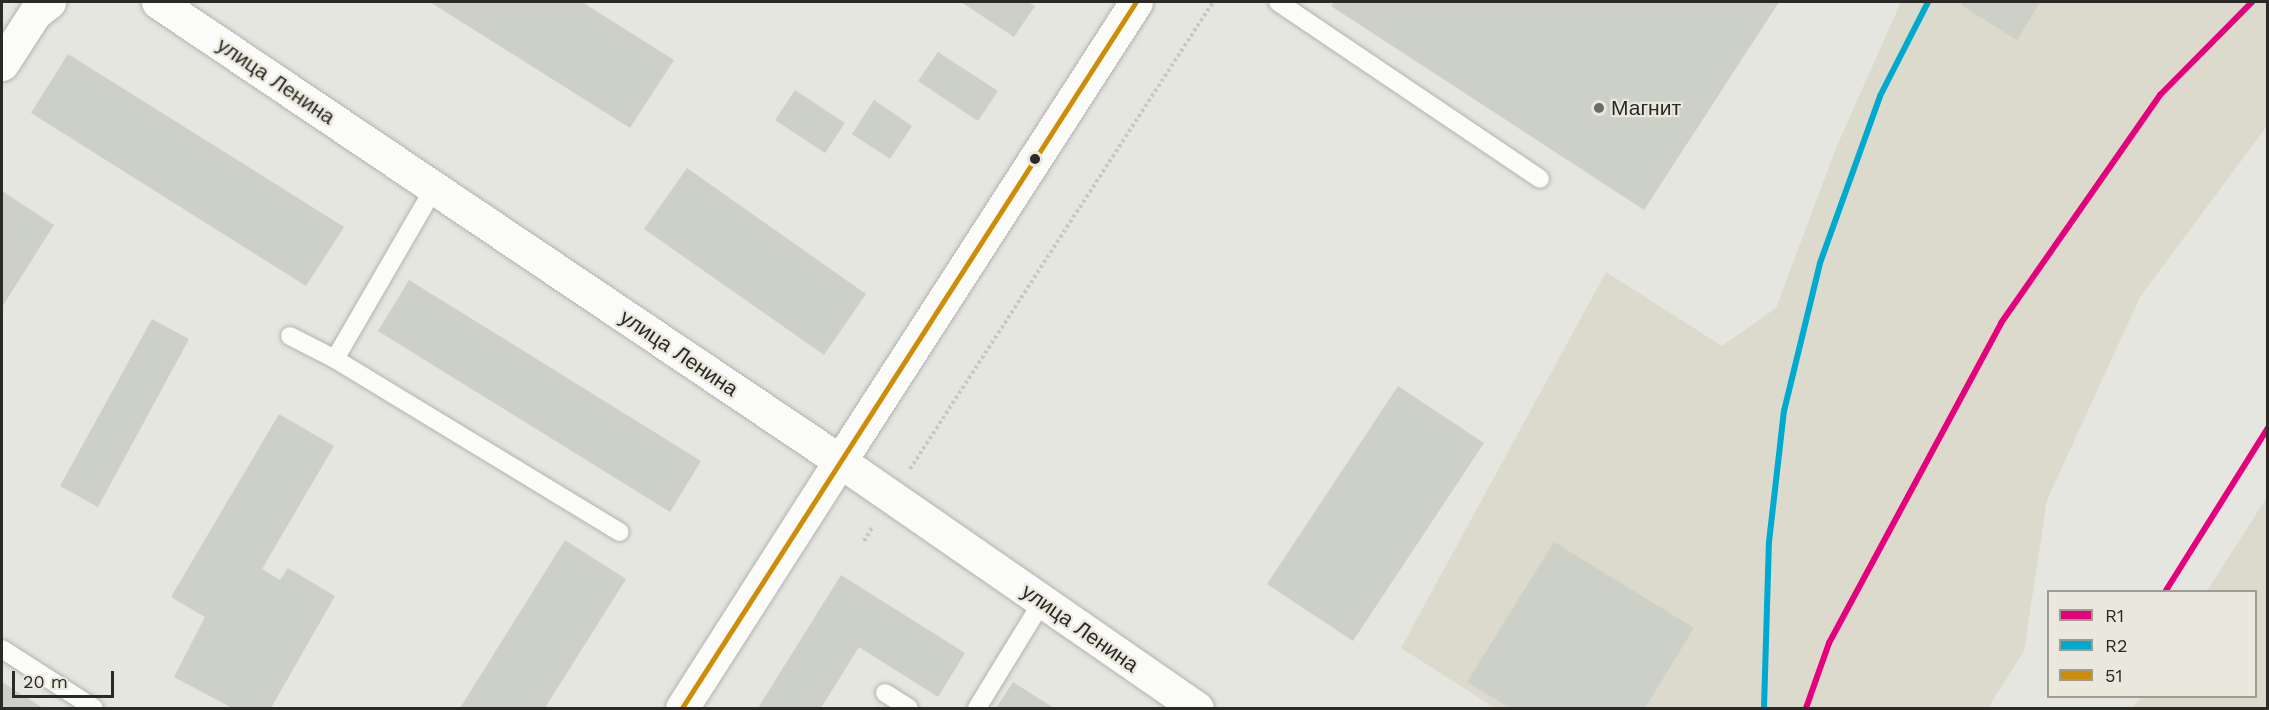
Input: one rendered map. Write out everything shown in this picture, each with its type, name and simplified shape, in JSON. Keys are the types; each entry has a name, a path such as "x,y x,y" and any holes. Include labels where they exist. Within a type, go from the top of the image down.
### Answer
{"street":[{"path":"2,64 35,12 49,2"},
{"name":"улица Ленина","path":"159,2 840,461 1197,708"},
{"path":"682,708 1136,2"}],"lane":[{"path":"1278,2 1540,179"},
{"path":"335,359 434,188"},
{"path":"290,336 335,359 619,532"},
{"path":"976,708 1042,602"},
{"path":"2,649 94,708"},
{"path":"885,693 909,708"}],"path":[{"path":"864,541 1213,2"}],"shaded area":[{"path":"1901,2 2267,2 2267,126 2140,297 2047,500 2024,651 1988,708 1495,708 1401,648 1606,272 1722,346 1776,308 1836,148"},
{"path":"2267,497 2267,708 2133,708 2140,698 2257,698 2257,590 2208,590"}],"building":[{"path":"430,2 582,2 674,60 630,128"},
{"path":"961,2 1028,2 1035,6 1014,37"},
{"name":"Магнит","path":"1334,2 1779,2 1644,210 1331,6"},
{"path":"1963,2 2040,2 2017,40 1961,5"},
{"path":"938,52 998,91 978,121 918,81"},
{"path":"68,54 344,227 306,286 31,113"},
{"path":"795,90 845,123 825,153 775,120"},
{"path":"874,100 912,126 890,159 852,134"},
{"path":"687,168 866,294 824,355 644,229"},
{"path":"2,191 54,225 2,307"},
{"path":"409,280 701,461 670,512 378,331"},
{"path":"152,319 189,339 98,507 60,486"},
{"path":"1398,386 1484,443 1353,641 1267,584"},
{"path":"279,414 334,446 262,569 280,580 288,568 335,596 271,708 232,708 174,677 205,617 171,597"},
{"path":"565,540 626,579 545,708 460,708"},
{"path":"1554,542 1694,628 1645,708 1510,708 1467,682"},
{"path":"841,575 965,653 938,697 859,647 821,708 758,708"},
{"path":"2,682 43,708 2,708"},
{"path":"1013,682 1054,708 996,708"}],"transit line":[{"name":"51","path":"682,708 1136,2"},
{"name":"R2","path":"1764,708 1769,542 1784,411 1820,263 1880,96 1928,2"},
{"name":"R1","path":"1806,708 1829,643 2001,323 2160,95 2252,2"},
{"name":"R1","path":"2166,590 2268,428"}],"place":[{"name":"Магнит","path":"1599,108"}]}
